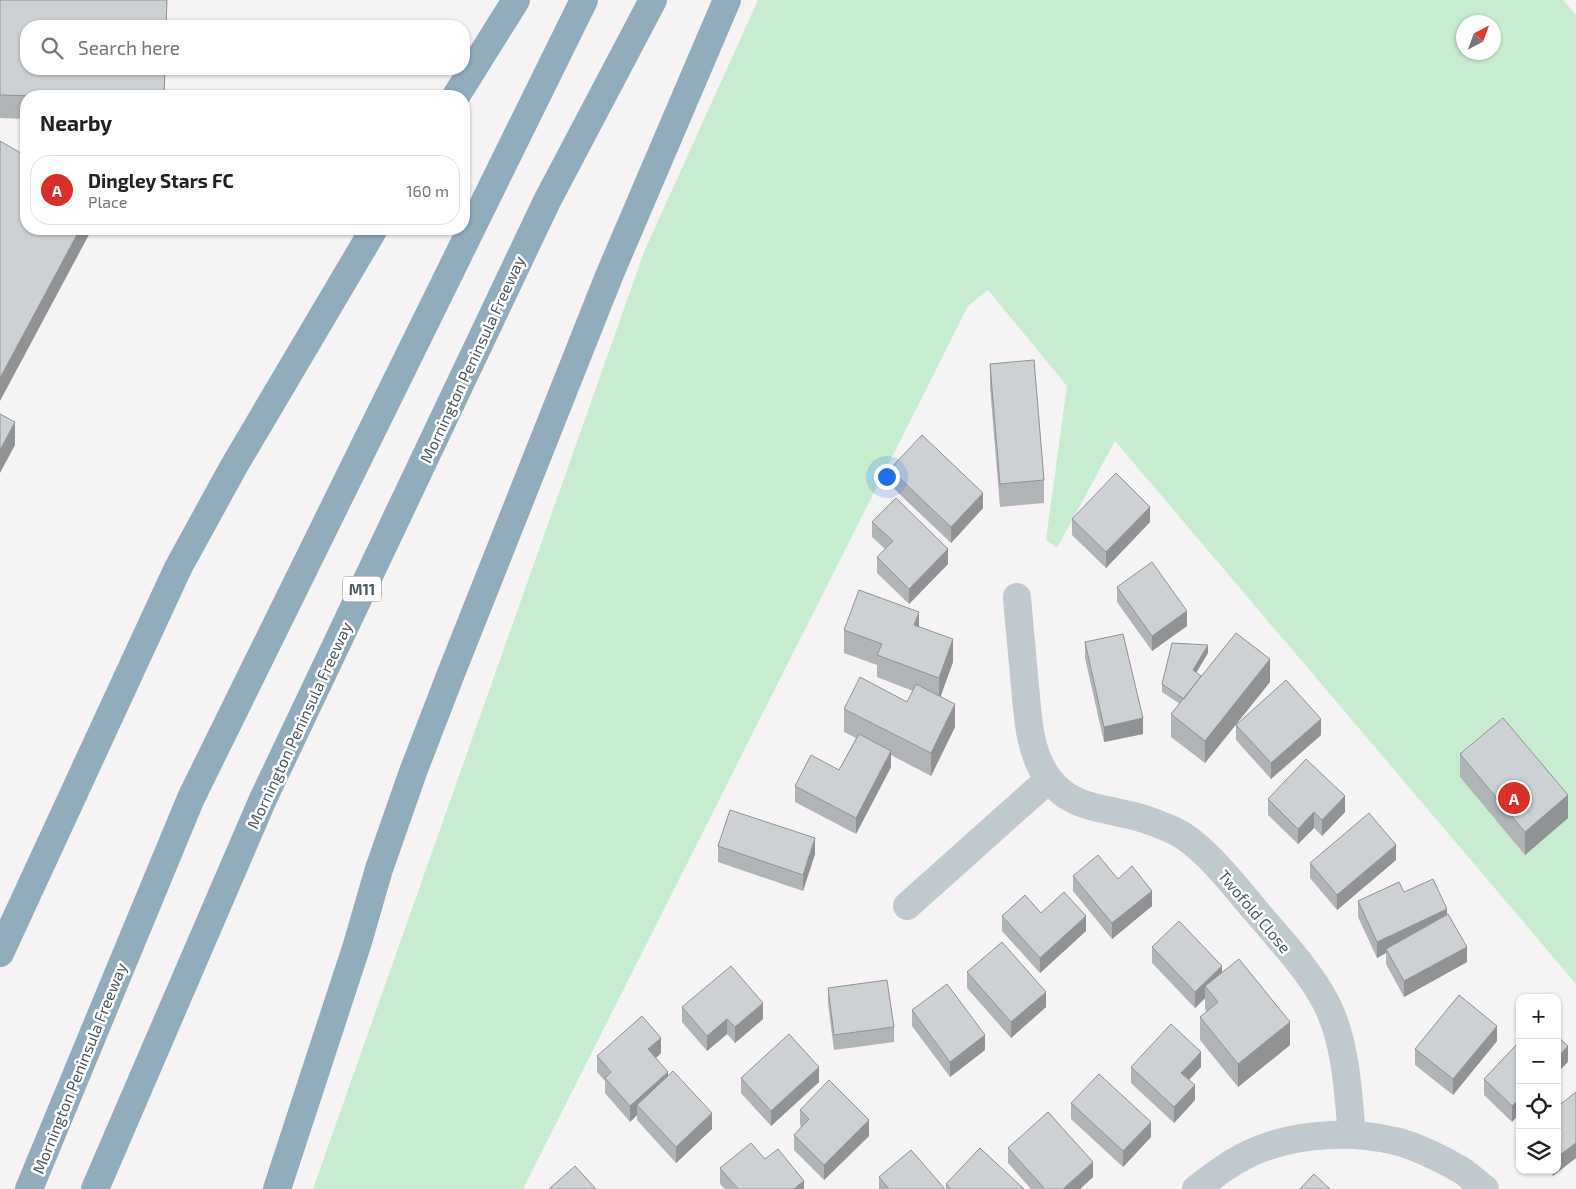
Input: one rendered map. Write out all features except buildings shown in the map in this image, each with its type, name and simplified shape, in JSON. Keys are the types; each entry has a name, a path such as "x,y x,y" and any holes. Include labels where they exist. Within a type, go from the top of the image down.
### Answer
{"highway":[{"path":"470,74 516,0"},
{"name":"Mornington Peninsula Freeway","path":"470,231 584,0"},
{"name":"Mornington Peninsula Freeway","path":"95,1189 263,799 547,201 653,0"},
{"path":"277,1189 357,945 379,870 416,763 610,276 728,0"},
{"path":"460,90 469,75"},
{"path":"0,953 178,568 234,466 370,235"},
{"name":"Mornington Peninsula Freeway","path":"29,1189 191,798 468,235"}],"street":[{"name":"Twofold Close","path":"1017,598 1033,746 1041,766 1049,779 1064,794 1078,803 1151,821 1175,831 1198,847 1217,865 1291,954 1321,994 1342,1048 1352,1135"},
{"path":"907,906 1049,779"},
{"path":"1196,1189 1233,1162 1259,1149 1283,1141 1352,1135 1396,1141 1462,1171 1485,1189"}],"green space":[{"path":"758,0 1563,0 1576,15 1576,984 1115,441 1057,548 1046,540 1067,386 988,290 968,306 523,1189 313,1189 644,252"}],"place":[{"name":"Dingley Stars FC","path":"1514,798"}]}
